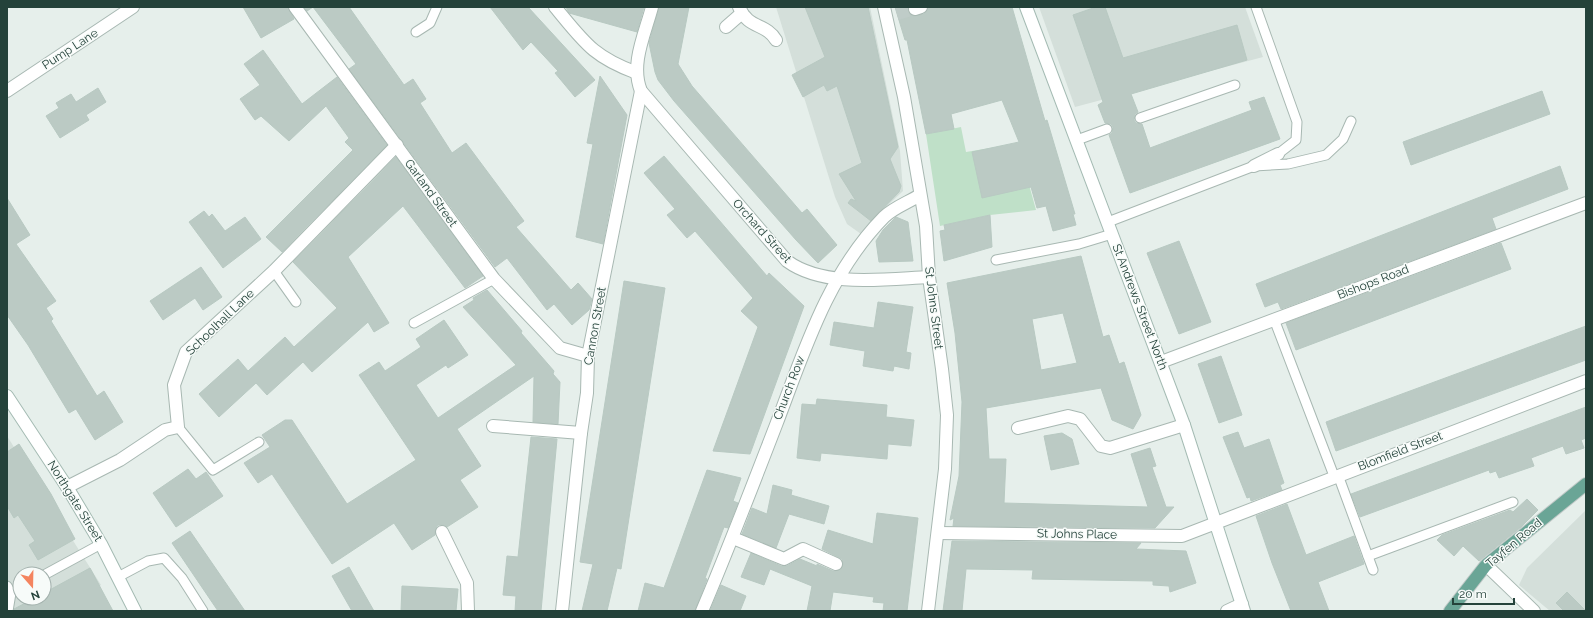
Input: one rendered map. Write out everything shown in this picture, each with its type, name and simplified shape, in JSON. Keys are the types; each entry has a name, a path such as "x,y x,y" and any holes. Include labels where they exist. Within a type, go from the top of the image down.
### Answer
{"main road":[{"name":"Tayfen Road","path":"1450,611 1486,565 1586,484"}],"street":[{"name":"Pump Lane","path":"7,91 134,7"},
{"name":"Garland Street","path":"295,7 494,279 560,348 588,356"},
{"path":"555,7 587,46 601,57 637,73"},
{"path":"641,91 637,73 637,60 652,7"},
{"name":"St Andrews Street North","path":"1026,7 1184,425 1243,608"},
{"path":"726,27 741,10"},
{"path":"741,10 743,16 752,23 772,33 776,40"},
{"name":"St Johns Street","path":"889,13 926,226 929,277 947,415 945,469 928,611"},
{"name":"Orchard Street","path":"641,91 787,261 798,269 821,276 837,278 872,280 929,277"},
{"name":"Cannon Street","path":"562,611 581,433 587,393 588,356 641,91"},
{"name":"Schoolhall Lane","path":"178,427 174,385 186,352 274,271 397,145"},
{"path":"1254,166 1278,154"},
{"name":"Church Row","path":"702,611 733,538 805,346 825,299 837,278 885,216 920,195"},
{"name":"Bishops Road","path":"1161,362 1586,203"},
{"name":"Blomfield Street","path":"1215,523 1586,381"},
{"name":"Northgate Street","path":"7,396 67,486 101,544 135,611"},
{"path":"1018,428 1068,416 1080,418 1101,446 1110,448 1184,425"},
{"path":"493,426 581,433"},
{"path":"67,486 120,460 165,430 178,427"},
{"name":"St Johns Place","path":"938,533 1182,536 1215,523"},
{"path":"442,532 468,583 468,611"},
{"path":"733,538 784,559 803,549 836,564"},
{"path":"1486,565 1534,611"},
{"path":"1227,611 1243,608"}],"lane":[{"path":"416,32 430,23 437,7"},
{"path":"1256,7 1297,122 1296,140 1278,154"},
{"path":"1140,118 1235,85"},
{"path":"1108,222 1254,166 1288,164 1326,155 1344,139 1351,121"},
{"path":"1077,140 1107,130"},
{"path":"996,260 1078,244 1112,234"},
{"path":"274,271 296,302"},
{"path":"414,323 494,279"},
{"path":"1274,319 1373,570"},
{"path":"178,427 213,470 259,442"},
{"path":"1368,556 1513,502"},
{"path":"52,571 101,544"},
{"path":"118,577 148,561 164,558 182,578 203,611"},
{"path":"8,611 9,589"}],"shaded area":[{"path":"776,7 870,7 900,151 903,191 869,223 861,234 847,224 835,197"},
{"path":"1039,7 1245,7 1263,57 1075,107"},
{"path":"7,436 101,585 71,602 75,611 7,611"},
{"path":"1586,510 1586,611 1550,611 1519,585 1527,568"}],"green space":[{"path":"961,127 966,152 1002,146 1023,163 1036,210 990,215 940,226 926,134"}],"building":[{"path":"243,7 288,7 294,19 261,38"},
{"path":"304,7 313,7 307,11"},
{"path":"313,7 349,7 404,85 413,79 426,99 420,103 452,153 466,143 524,221 516,227 571,290 578,283 592,299 589,310 572,325 554,304 547,310 507,258 495,267 349,69 356,64"},
{"path":"490,7 528,7 595,80 575,97 555,73 558,71 531,42 523,50"},
{"path":"566,7 644,7 637,32 569,13"},
{"path":"659,7 689,7 678,64 692,86 802,213 807,209 837,245 818,263 674,101 658,80 649,43"},
{"path":"805,7 868,7 898,147 890,159 901,186 899,192 871,221 848,203 851,199 856,201 839,174 862,163 837,86 827,91 824,85 803,97 792,75 825,57"},
{"path":"895,7 908,7 908,12 914,16 924,14 928,7 1012,7 1045,121 1047,120 1075,214 1073,214 1076,225 1053,231 1046,206 1037,208 1031,187 982,198 972,152 1019,142 1002,100 951,114 954,129 926,134 907,40 905,40"},
{"path":"1096,7 1105,7 1123,58 1237,25 1247,60 1131,94 1138,112 1135,114 1134,120 1136,123 1142,124 1150,148 1252,110 1249,102 1264,97 1280,139 1130,193 1109,135 1112,133 1113,127 1111,124 1105,123 1098,105 1103,102 1073,15"},
{"path":"263,50 302,104 337,77 387,145 282,252 266,237 353,150 345,142 349,138 326,106 289,141 261,116 255,120 240,99 260,85 244,64"},
{"path":"600,76 627,115 603,244 576,237 593,144 587,143"},
{"path":"98,88 106,102 86,115 89,120 60,138 46,116 59,108 56,103 71,94 76,102"},
{"path":"1542,91 1550,114 1411,165 1403,142"},
{"path":"664,156 767,276 769,273 804,306 750,454 713,451 758,327 741,311 753,298 695,231 687,238 667,215 675,209 644,173"},
{"path":"396,157 483,276 465,288 403,206 348,257 389,323 374,332 368,322 312,372 303,362 267,395 256,383 219,417 199,394 238,359 248,371 285,337 294,347 337,308 293,262"},
{"path":"1560,166 1568,189 1492,218 1496,229 1281,309 1278,302 1265,307 1256,284"},
{"path":"7,198 30,235 16,244 56,301 46,308 53,319 51,321 97,396 104,391 123,422 95,440 76,409 69,413 28,345 7,315"},
{"path":"204,211 209,217 212,214 225,231 245,217 261,239 223,268 189,222"},
{"path":"990,215 992,247 944,261 940,231 945,230 944,225"},
{"path":"896,217 908,222 913,261 879,262 876,241 883,230"},
{"path":"1179,241 1211,322 1179,334 1147,253"},
{"path":"1501,243 1511,269 1296,350 1286,323"},
{"path":"1081,256 1103,337 1109,335 1119,364 1124,362 1141,415 1133,429 1112,420 1101,388 986,408 989,459 1006,459 1004,503 1148,507 1131,454 1150,448 1156,466 1152,467 1166,507 1174,507 1155,528 953,526 954,518 950,520 959,476 962,402 955,333 947,283","holes":["1063,313 1077,363 1041,370 1032,319"]},
{"path":"201,267 222,297 203,310 195,298 163,320 150,301"},
{"path":"624,281 665,288 621,569 617,568 607,611 582,611 593,564 580,562"},
{"path":"487,290 522,331 521,333 554,371 553,374 560,382 558,424 533,422 534,376 457,429 481,466 460,480 478,507 447,527 438,525 435,535 412,550 394,523 332,564 272,474 258,483 244,463 270,447 262,435 285,420 292,420 347,504 416,460 359,375 379,362 385,371 421,347 416,339 444,320 468,355 448,368 446,365 416,385 438,418 516,365 463,307 474,300 473,298"},
{"path":"878,302 913,307 906,352 911,353 909,369 894,366 893,371 863,366 865,351 830,345 834,322 874,328"},
{"path":"1586,326 1586,360 1336,451 1326,422"},
{"path":"1221,356 1242,415 1219,423 1198,364"},
{"path":"817,399 887,405 886,417 914,420 911,446 888,444 887,459 821,453 820,461 797,458 802,404 816,405"},
{"path":"1586,407 1586,438 1581,440 1584,448 1566,454 1563,446 1531,458 1534,466 1499,478 1496,471 1490,473 1489,470 1360,517 1351,494"},
{"path":"1238,432 1244,448 1269,439 1284,483 1280,485 1282,490 1251,501 1250,497 1247,498 1223,437"},
{"path":"1062,433 1072,439 1079,464 1051,470 1044,436"},
{"path":"531,437 557,439 541,611 515,611 516,596 503,595 507,556 518,557"},
{"path":"19,444 51,494 75,539 38,560 29,545 35,541 18,515 14,518 7,506 7,452"},
{"path":"188,469 196,479 206,472 223,496 176,527 153,493"},
{"path":"707,470 741,478 733,501 738,503 728,528 724,527 705,578 707,579 695,611 638,611 645,583 664,588"},
{"path":"773,485 792,490 791,495 829,506 824,524 789,514 776,548 742,534 752,508 767,514"},
{"path":"1527,499 1538,510 1521,527 1479,561 1463,546 1454,556 1437,540 1442,535 1510,510 1513,512"},
{"path":"1287,504 1306,555 1354,536 1364,564 1318,582 1329,611 1291,611 1272,563 1256,516"},
{"path":"877,513 918,518 907,611 883,611 884,603 873,602 874,597 833,592 830,611 807,611 812,586 770,569 764,585 741,577 751,553 781,566 787,566 800,559 833,571 840,570 843,564 842,559 822,549 828,530 873,544"},
{"path":"190,531 245,611 218,611 172,543"},
{"path":"952,541 1141,543 1136,549 1186,551 1196,583 1170,592 1169,586 1153,585 1153,581 1032,579 1033,570 966,569 962,611 943,611"},
{"path":"349,567 374,611 352,611 332,576"},
{"path":"90,568 113,611 14,611 14,609 20,606 52,606 52,589"},
{"path":"721,585 746,596 740,611 710,611"},
{"path":"402,586 458,589 456,611 401,611"},
{"path":"1567,592 1586,611 1564,611 1556,603"}],"tunnel":[{"path":"897,14 915,9"}]}
